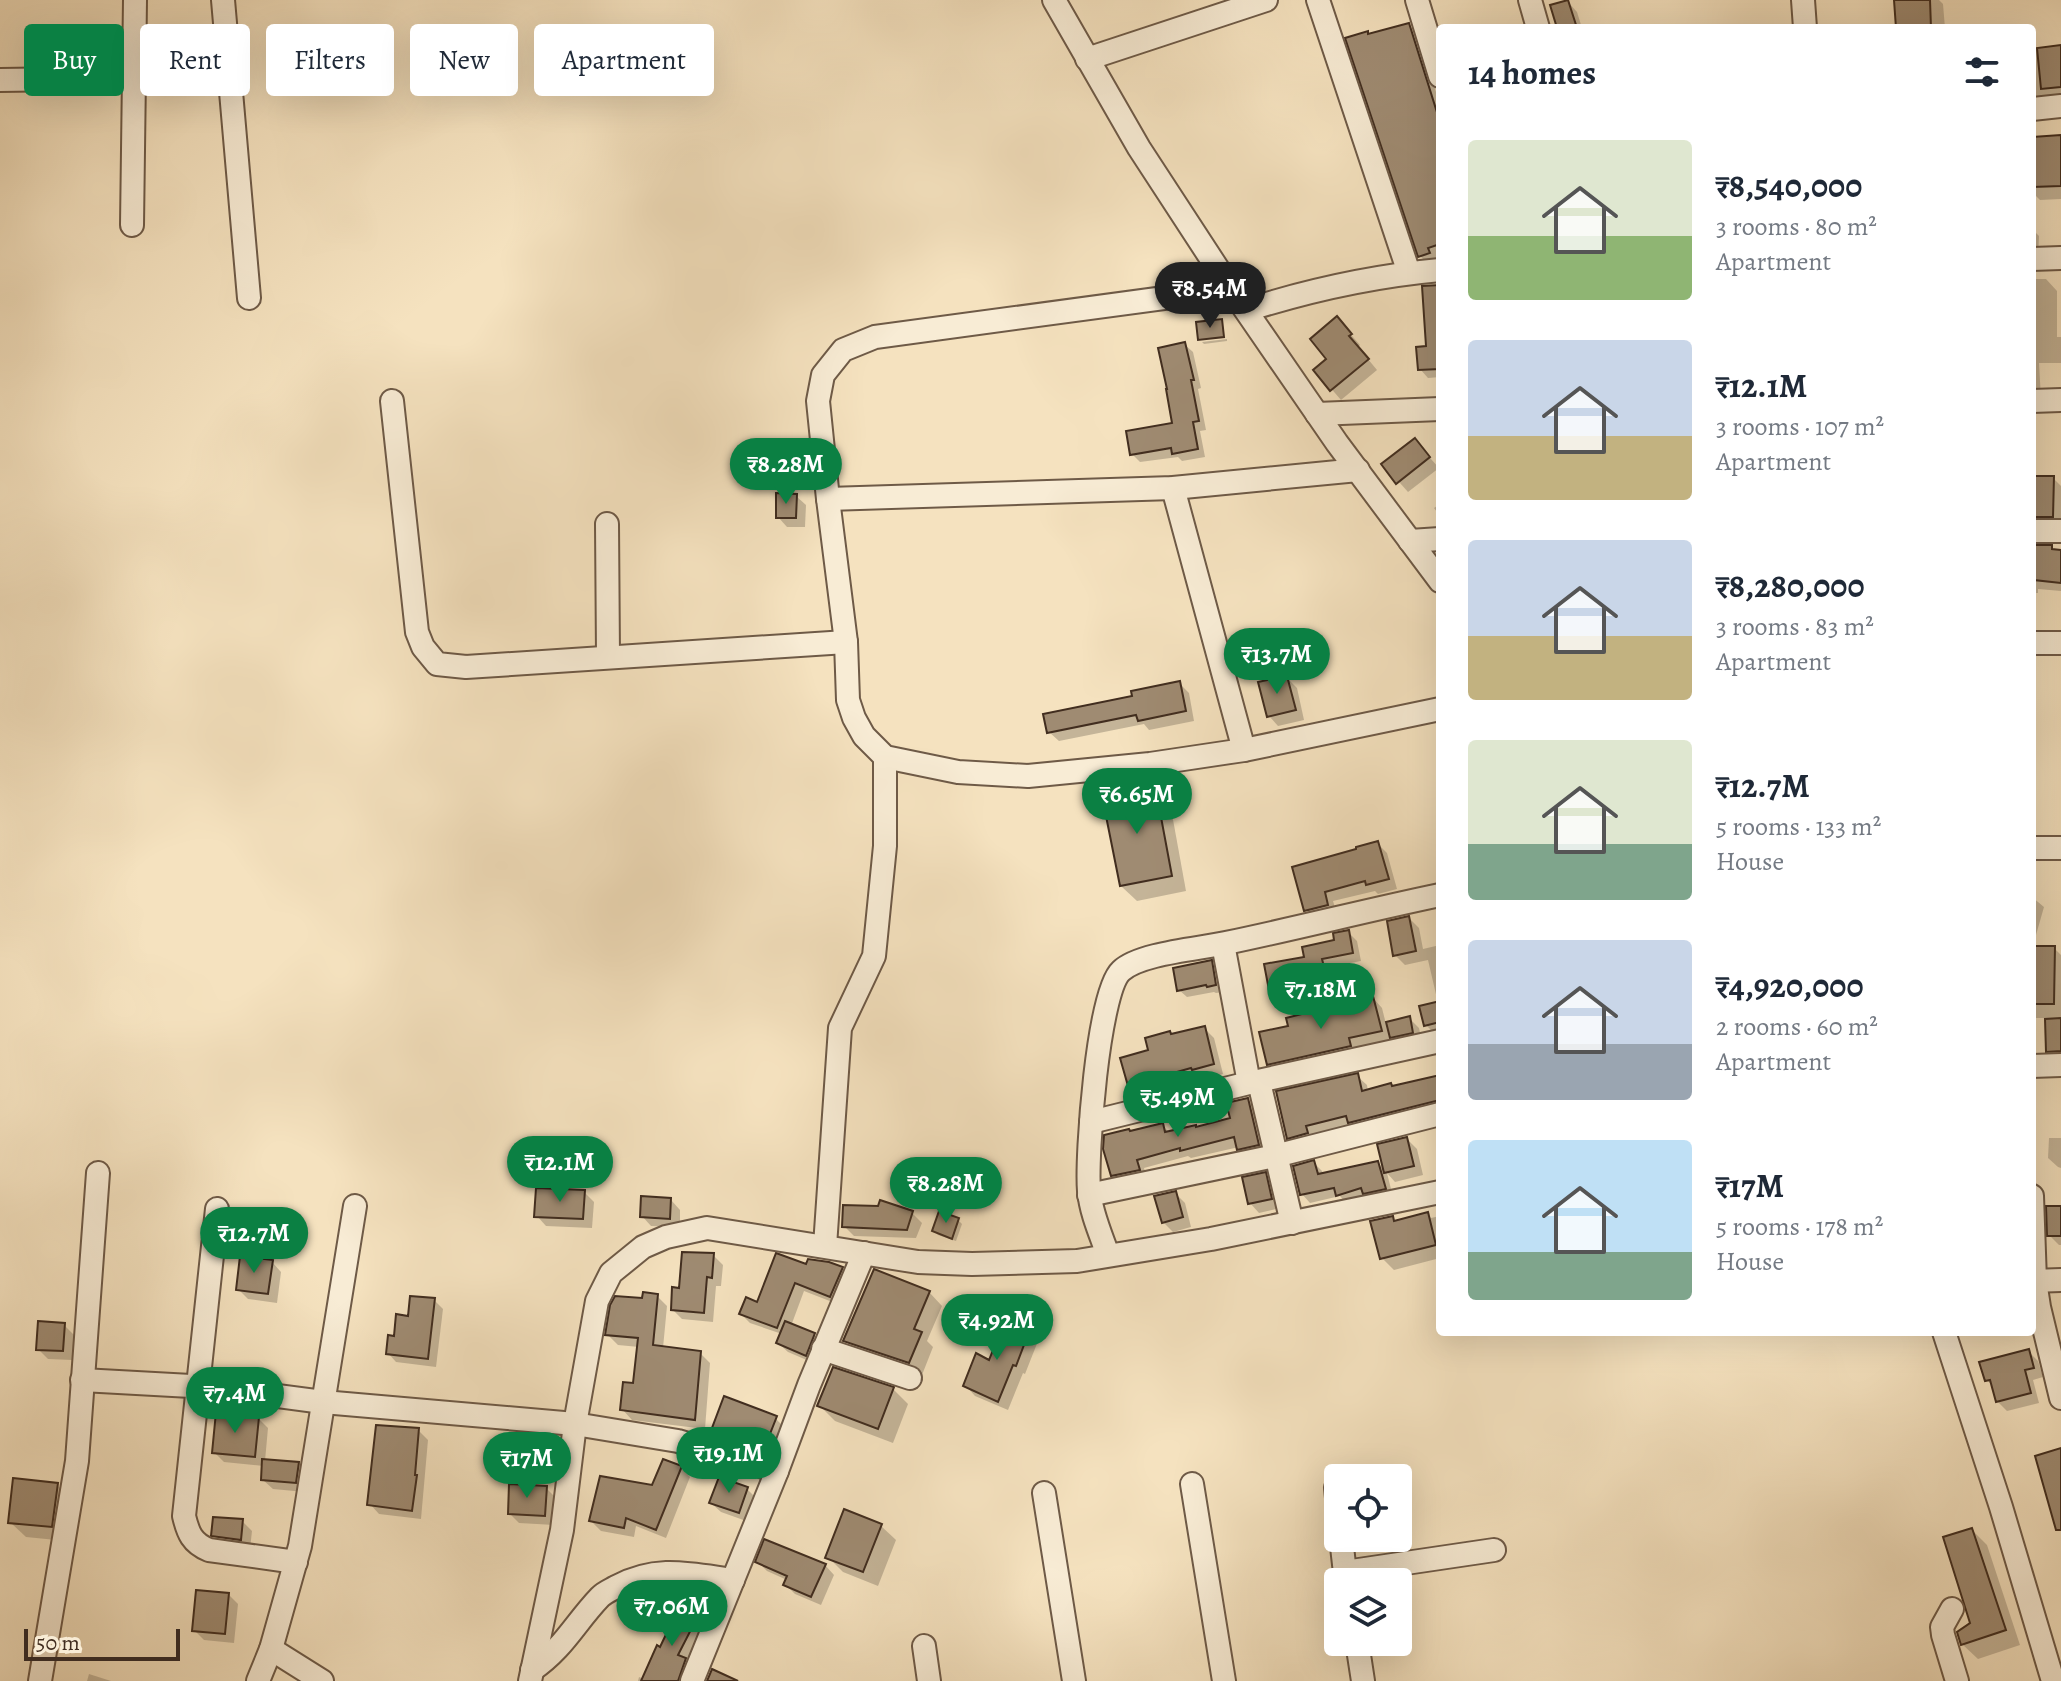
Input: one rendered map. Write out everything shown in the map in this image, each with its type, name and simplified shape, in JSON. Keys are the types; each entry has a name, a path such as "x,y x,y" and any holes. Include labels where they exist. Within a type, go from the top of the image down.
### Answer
{"street":[{"path":"132,225 135,0"},
{"path":"223,0 249,298"},
{"path":"1054,0 1139,148 1231,289 1317,414 1436,576"},
{"path":"1087,59 1266,0"},
{"path":"1318,0 1409,273"},
{"path":"1417,0 1436,63"},
{"path":"1530,0 1537,24"},
{"path":"1803,0 1805,24"},
{"path":"0,80 136,78"},
{"path":"2036,109 2061,106"},
{"path":"2036,259 2061,258"},
{"path":"1247,310 1329,287 1436,270"},
{"path":"1231,289 875,337 843,350 823,375 818,401 846,642 848,700 854,718 864,736 885,757 958,772 1028,776 1150,764 1244,750 1436,710"},
{"path":"2036,401 2061,400"},
{"path":"392,401 417,632 423,647 437,664 466,667 846,642"},
{"path":"1317,414 1436,409"},
{"path":"828,499 1173,488 1358,470"},
{"path":"1173,488 1244,750"},
{"path":"607,524 608,656"},
{"path":"2036,531 2061,531"},
{"path":"1410,541 1436,539"},
{"path":"2036,643 2061,643"},
{"path":"825,1246 840,1028 874,956 885,846 885,757"},
{"path":"2036,848 2061,848"},
{"path":"1108,1255 1089,1195 1088,1167 1105,1008 1119,972 1144,959 1436,896"},
{"path":"1223,944 1254,1082 1292,1223"},
{"path":"1091,1122 1436,1042"},
{"path":"2036,1066 2061,1065"},
{"path":"1089,1195 1275,1156 1436,1115"},
{"path":"40,1681 77,1461 98,1173"},
{"path":"531,1676 562,1530 575,1424 597,1301 611,1273 643,1247 666,1237 707,1228 918,1262 1077,1261 1211,1239 1436,1193"},
{"path":"258,1681 271,1649 296,1562 355,1206"},
{"path":"217,1209 184,1516 191,1539 209,1550 296,1562"},
{"path":"692,1681 864,1253"},
{"path":"2036,1281 2061,1280"},
{"path":"2036,1296 2061,1398"},
{"path":"1945,1336 2055,1673"},
{"path":"823,1349 910,1378"},
{"path":"82,1380 198,1386 323,1402 575,1424 678,1441 777,1471"},
{"path":"1192,1484 1224,1681"},
{"path":"1044,1493 1074,1681"},
{"path":"1395,1568 1494,1550"},
{"path":"531,1676 555,1653 602,1594 631,1578 669,1572 733,1580"},
{"path":"1952,1609 1942,1627 1957,1681"},
{"path":"924,1646 929,1681"},
{"path":"271,1649 322,1681"},
{"path":"1359,1656 1363,1681"}],"building":[{"path":"1568,0 1576,24 1556,24 1550,5"},
{"path":"1894,0 1930,0 1931,24 1896,24"},
{"path":"1409,23 1436,109 1436,245 1428,248 1430,253 1418,257 1345,38 1368,31 1368,34"},
{"path":"2061,45 2061,87 2041,89 2037,48"},
{"path":"2061,135 2061,186 2036,187 2036,137"},
{"path":"1436,285 1436,369 1418,370 1416,347 1426,346 1422,286"},
{"path":"1337,316 1369,359 1330,391 1313,370 1326,359 1310,339"},
{"path":"1222,319 1224,337 1198,340 1196,322"},
{"path":"1185,342 1199,421 1193,422 1198,449 1172,454 1171,448 1130,455 1126,431 1172,423 1158,348"},
{"path":"1415,438 1430,457 1396,484 1381,464"},
{"path":"2036,476 2054,476 2053,517 2036,517"},
{"path":"776,493 797,494 796,518 776,518"},
{"path":"2036,545 2052,545 2052,549 2061,550 2061,583 2036,580"},
{"path":"1287,676 1296,710 1267,717 1258,682"},
{"path":"1180,681 1186,711 1138,721 1136,715 1047,733 1043,714 1132,696 1131,691"},
{"path":"1155,785 1172,876 1120,886 1102,796"},
{"path":"1378,841 1389,879 1366,885 1365,881 1325,892 1328,905 1304,911 1292,867"},
{"path":"1409,916 1416,951 1393,956 1387,921"},
{"path":"1349,930 1353,953 1322,959 1327,979 1269,990 1264,964 1304,957 1302,947 1334,940 1333,933"},
{"path":"2036,946 2055,946 2054,1004 2036,1004"},
{"path":"1212,960 1216,985 1177,991 1173,968"},
{"path":"1373,996 1382,1031 1349,1038 1351,1046 1267,1065 1259,1032 1288,1026 1286,1018"},
{"path":"1436,1002 1436,1023 1424,1026 1419,1006"},
{"path":"1410,1016 1413,1033 1390,1038 1386,1022"},
{"path":"2061,1018 2061,1051 2046,1052 2045,1019"},
{"path":"1205,1026 1214,1064 1128,1086 1120,1058 1148,1050 1145,1038"},
{"path":"1358,1073 1362,1091 1436,1076 1436,1101 1348,1123 1346,1116 1306,1126 1308,1133 1287,1139 1276,1091"},
{"path":"1248,1098 1259,1145 1237,1150 1234,1137 1180,1151 1180,1148 1137,1160 1140,1170 1111,1176 1103,1149 1104,1135 1163,1123 1165,1132 1196,1127 1230,1118 1226,1103"},
{"path":"1407,1137 1414,1166 1384,1173 1377,1144"},
{"path":"1314,1160 1318,1174 1378,1161 1386,1189 1363,1194 1361,1188 1336,1196 1334,1188 1300,1195 1293,1166"},
{"path":"1266,1172 1272,1199 1248,1204 1242,1177"},
{"path":"536,1188 585,1190 583,1219 534,1217"},
{"path":"1176,1191 1183,1217 1162,1223 1154,1196"},
{"path":"641,1196 671,1198 670,1219 640,1217"},
{"path":"880,1200 913,1211 907,1230 842,1227 843,1205 878,1206"},
{"path":"2046,1206 2061,1206 2061,1236 2047,1236"},
{"path":"939,1211 959,1218 952,1239 932,1231"},
{"path":"1428,1212 1436,1245 1380,1259 1370,1221 1393,1216 1394,1221"},
{"path":"682,1252 714,1253 712,1278 707,1277 704,1313 671,1310 672,1287 679,1288"},
{"path":"776,1253 806,1264 808,1259 843,1267 830,1297 795,1283 777,1328 739,1314 746,1297 757,1302"},
{"path":"240,1256 273,1260 268,1294 236,1290"},
{"path":"874,1269 930,1291 914,1329 922,1332 909,1363 843,1341"},
{"path":"643,1292 658,1294 653,1345 701,1351 695,1420 620,1410 623,1382 633,1383 638,1338 605,1335 610,1305 615,1296 642,1298"},
{"path":"410,1296 435,1298 428,1359 386,1354 388,1335 394,1336 396,1314 408,1316"},
{"path":"1005,1320 1030,1329 998,1402 963,1386 976,1353 989,1360"},
{"path":"38,1321 65,1323 63,1351 36,1350"},
{"path":"785,1321 815,1333 806,1356 776,1343"},
{"path":"2029,1349 2034,1368 2025,1370 2031,1393 1996,1402 1990,1380 1985,1381 1979,1362"},
{"path":"833,1367 894,1387 878,1429 817,1406"},
{"path":"724,1396 777,1416 764,1449 712,1428"},
{"path":"216,1412 259,1417 255,1457 212,1453"},
{"path":"376,1425 419,1428 412,1511 367,1505"},
{"path":"2061,1448 2061,1530 2056,1530 2035,1456"},
{"path":"262,1459 299,1462 296,1483 261,1480"},
{"path":"663,1459 682,1466 656,1530 626,1518 624,1528 589,1521 600,1476 652,1485"},
{"path":"719,1477 748,1487 739,1513 709,1503"},
{"path":"13,1478 58,1483 52,1527 8,1523"},
{"path":"509,1484 547,1486 545,1516 508,1514"},
{"path":"844,1509 882,1524 863,1572 825,1558"},
{"path":"213,1517 243,1519 241,1540 211,1536"},
{"path":"1972,1528 2006,1630 1961,1645 1957,1632 1970,1623 1943,1537"},
{"path":"764,1539 826,1564 811,1597 783,1585 787,1576 755,1562"},
{"path":"196,1590 229,1593 225,1634 192,1631"},
{"path":"681,1603 700,1612 678,1655 686,1658 678,1681 641,1681 657,1645 660,1647"},
{"path":"712,1669 738,1681 707,1681"}]}
